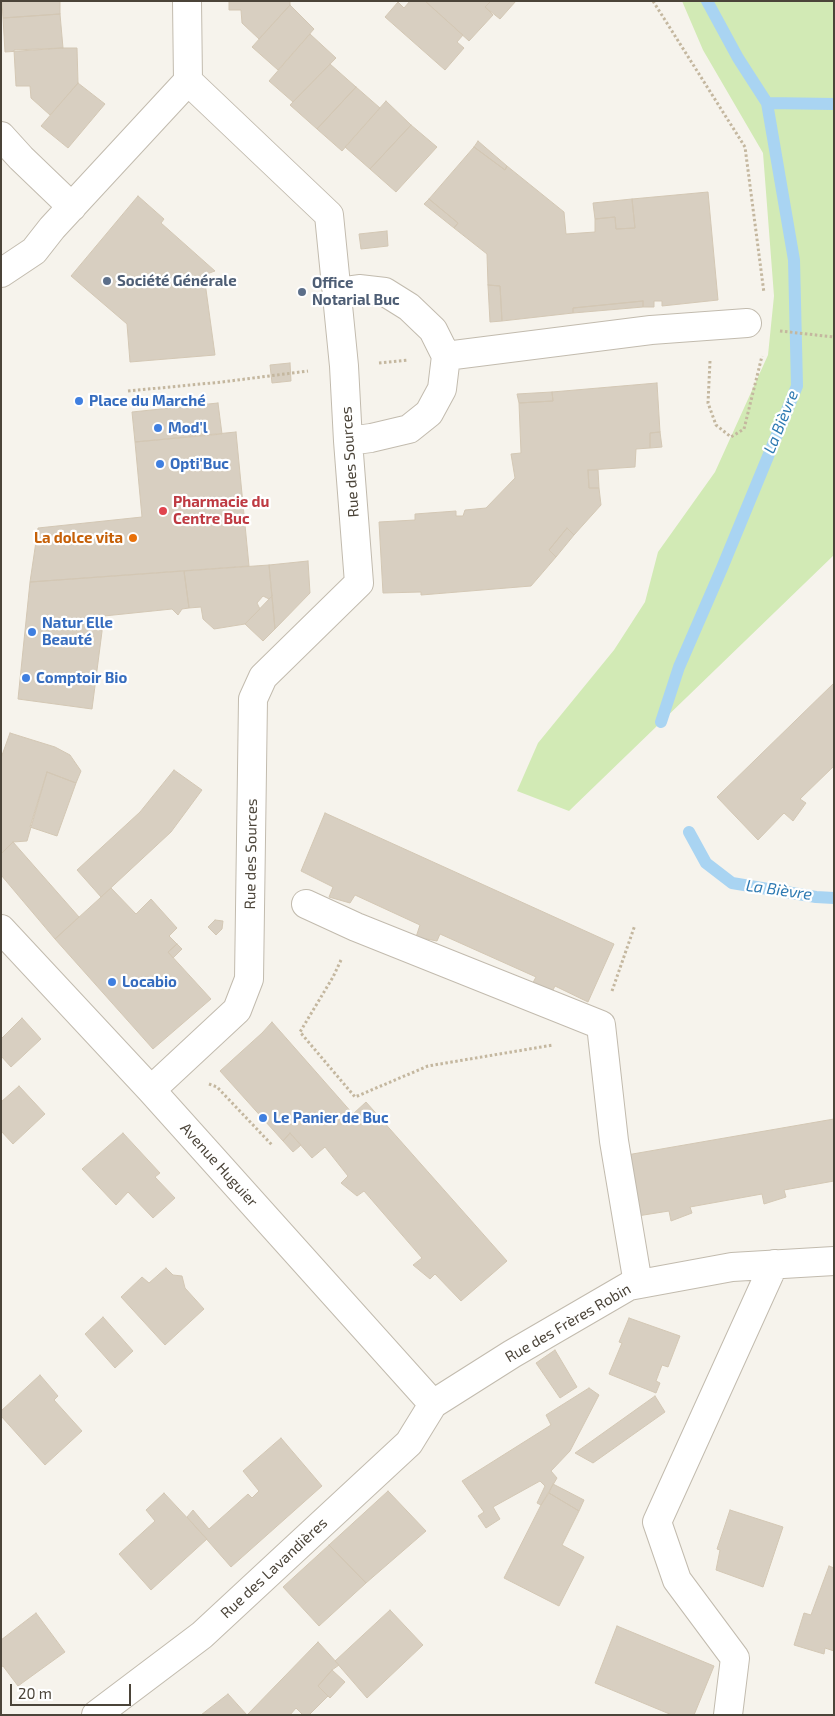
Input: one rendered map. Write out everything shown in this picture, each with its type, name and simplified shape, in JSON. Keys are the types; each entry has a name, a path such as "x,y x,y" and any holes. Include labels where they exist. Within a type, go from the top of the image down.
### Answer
{"street":[{"path":"1,273 34,251 52,228 188,81 187,1"},
{"name":"Rue des Sources","path":"161,1081 237,1010 249,979 253,699 263,676 359,583 344,366 329,215 188,81"},
{"path":"1,136 72,207"},
{"path":"337,292 359,290 385,292 409,306 433,330 446,356 442,389 429,413 409,429 348,441"},
{"path":"446,356 651,330 747,323"},
{"path":"306,904 602,1033 614,1141 638,1284"},
{"name":"Avenue Huguier","path":"1,928 161,1081 433,1404"},
{"name":"Rue des Frères Robin","path":"433,1404 512,1354 629,1286 732,1267 834,1261"},
{"path":"728,1715 735,1658 677,1580 657,1522 774,1264"},
{"name":"Rue des Lavandières","path":"96,1715 202,1635 409,1443 433,1404"}],"path":[{"path":"653,1 745,147 765,301"},
{"path":"711,326 708,402 716,425 731,437 744,430 764,348"},
{"path":"776,330 834,337"},
{"path":"344,366 446,356"},
{"path":"128,391 276,375"},
{"path":"356,927 332,977 300,1032 355,1097 428,1066 553,1045 602,1033 635,925"},
{"path":"161,1081 217,1087 272,1145"}],"green space":[{"path":"682,1 834,1 834,555 569,811 517,791 538,743 614,650 645,602 658,552 715,472 768,355 774,296 763,153 703,50"}],"building":[{"path":"2,1 60,1 60,14 3,18"},
{"path":"229,1 290,1 290,5 259,39 242,23 241,10 229,10"},
{"path":"410,1 425,1 463,35 457,42 464,48 445,70 385,17 398,2 404,8"},
{"path":"425,1 491,1 485,7 493,15 469,41"},
{"path":"491,1 516,1 500,19 485,7"},
{"path":"290,5 314,29 278,70 252,47"},
{"path":"60,14 63,48 5,52 3,18"},
{"path":"310,34 336,58 293,102 269,81"},
{"path":"77,48 78,83 50,115 31,98 30,86 16,86 14,50"},
{"path":"330,64 356,87 317,129 290,105"},
{"path":"78,83 105,104 68,148 41,126"},
{"path":"356,87 380,108 342,151 317,129"},
{"path":"386,101 411,125 370,169 345,147"},
{"path":"411,125 437,147 396,192 370,169"},
{"path":"478,141 507,166 505,170 474,147"},
{"path":"474,147 505,170 507,166 564,212 566,234 595,232 595,219 615,217 616,229 635,228 632,199 708,192 718,300 662,306 662,301 654,301 654,307 643,307 643,301 573,308 573,313 502,321 500,286 488,285 487,254 454,228 458,223 429,199"},
{"path":"138,196 164,219 161,223 215,271 204,275 215,355 130,362 127,324 71,276"},
{"path":"429,199 458,223 454,228 424,204"},
{"path":"632,199 635,228 616,229 615,217 595,219 593,203"},
{"path":"387,231 388,246 361,249 359,234"},
{"path":"488,285 500,286 502,321 490,322"},
{"path":"643,301 643,307 573,313 573,308"},
{"path":"290,363 291,381 272,383 270,365"},
{"path":"657,383 660,432 650,433 650,448 636,449 635,467 588,470 589,488 599,488 601,505 574,535 567,528 549,550 556,557 531,586 421,595 421,592 383,593 379,522 415,520 415,514 456,511 456,516 463,516 465,510 486,508 515,478 511,454 521,453 519,403 553,401 552,392"},
{"path":"552,392 553,401 519,403 517,394"},
{"path":"218,403 222,434 135,442 132,412"},
{"path":"236,432 249,566 30,582 38,528 142,517 135,442"},
{"path":"660,432 662,447 650,448 650,433"},
{"path":"588,470 598,470 599,488 589,488"},
{"path":"567,528 574,535 556,557 549,550"},
{"path":"308,561 310,593 275,629 269,565"},
{"path":"269,565 272,596 269,599 263,596 257,603 260,609 245,624 214,629 203,619 201,607 189,608 184,571"},
{"path":"184,571 189,608 182,609 178,615 172,609 104,616 92,709 18,699 30,582"},
{"path":"272,596 275,629 263,641 245,624"},
{"path":"834,683 834,766 800,799 806,803 793,821 784,813 758,840 717,797"},
{"path":"10,733 55,747 70,755 81,771 76,783 47,772 27,841 13,842 1,854 1,758"},
{"path":"174,770 202,790 171,832 101,897 77,870 140,812"},
{"path":"47,772 76,783 57,836 30,827"},
{"path":"325,813 614,944 588,1002 555,986 551,994 530,988 536,977 440,934 437,941 416,937 420,925 355,895 350,903 329,897 333,887 301,871"},
{"path":"13,842 79,917 55,939 1,875 1,854"},
{"path":"111,888 136,914 151,899 177,928 169,936 177,944 168,952 211,999 153,1049 55,939"},
{"path":"215,920 223,921 222,929 216,935 208,927"},
{"path":"177,944 182,949 173,958 168,952"},
{"path":"22,1018 41,1039 11,1067 1,1056 1,1039"},
{"path":"272,1022 353,1114 366,1102 507,1261 461,1301 435,1274 430,1279 413,1265 422,1258 364,1191 357,1196 341,1183 348,1176 325,1147 312,1158 290,1133 283,1141 220,1071"},
{"path":"19,1086 45,1114 13,1144 1,1131 1,1102"},
{"path":"834,1119 834,1181 784,1190 786,1197 764,1204 762,1194 690,1207 692,1213 671,1221 669,1211 631,1217 621,1156"},
{"path":"123,1133 160,1173 155,1177 175,1198 153,1218 128,1192 116,1205 82,1169"},
{"path":"290,1133 301,1145 293,1152 283,1141"},
{"path":"166,1268 173,1275 182,1276 185,1288 204,1309 165,1345 121,1297 142,1277 149,1283"},
{"path":"103,1317 133,1351 115,1368 85,1334"},
{"path":"629,1318 680,1336 668,1367 662,1365 656,1381 660,1383 656,1393 609,1374 622,1343 619,1342"},
{"path":"555,1350 577,1387 560,1398 536,1363"},
{"path":"40,1375 58,1396 54,1400 82,1431 45,1465 1,1416 1,1411"},
{"path":"589,1388 599,1395 570,1451 551,1471 557,1478 541,1505 537,1503 545,1486 540,1481 493,1507 500,1519 486,1528 478,1516 484,1512 462,1481 551,1425 546,1415"},
{"path":"655,1396 665,1412 593,1463 575,1453"},
{"path":"281,1438 322,1486 231,1567 187,1517 193,1510 209,1529 248,1494 252,1498 259,1491 243,1471"},
{"path":"553,1484 584,1500 579,1511 549,1493"},
{"path":"388,1491 426,1531 366,1583 329,1545"},
{"path":"164,1493 207,1539 151,1590 119,1554 155,1521 146,1510"},
{"path":"549,1493 579,1511 562,1545 584,1557 559,1606 504,1578"},
{"path":"730,1510 783,1527 763,1587 716,1570 720,1550 717,1549"},
{"path":"329,1545 366,1583 319,1626 283,1587"},
{"path":"829,1566 834,1568 834,1651 825,1648 824,1654 794,1645 804,1613 811,1615"},
{"path":"390,1610 423,1645 367,1698 335,1661"},
{"path":"36,1613 65,1652 18,1686 3,1666 1,1667 1,1640"},
{"path":"617,1626 714,1666 694,1715 672,1715 595,1683"},
{"path":"318,1642 339,1665 318,1686 328,1696 309,1715 303,1715 296,1708 290,1715 247,1715"},
{"path":"332,1670 345,1682 330,1698 318,1686"},
{"path":"228,1694 247,1715 201,1715"}],"waterway":[{"name":"La Bièvre","path":"707,1 738,58 767,103 834,104"},
{"name":"La Bièvre","path":"661,722 679,667 797,386 794,260 767,103"},
{"name":"La Bièvre","path":"689,832 706,863 732,883 816,897 834,898"}],"place":[{"name":"Société Générale","path":"107,281"},
{"name":"Office Notarial Buc","path":"302,292"},
{"name":"Place du Marché","path":"79,401"},
{"name":"Mod'l","path":"158,428"},
{"name":"Opti'Buc","path":"160,464"},
{"name":"Pharmacie du Centre Buc","path":"163,511"},
{"name":"La dolce vita","path":"133,538"},
{"name":"Natur Elle Beauté","path":"32,632"},
{"name":"Comptoir Bio","path":"26,678"},
{"name":"Locabio","path":"112,982"},
{"name":"Le Panier de Buc","path":"263,1118"}]}
